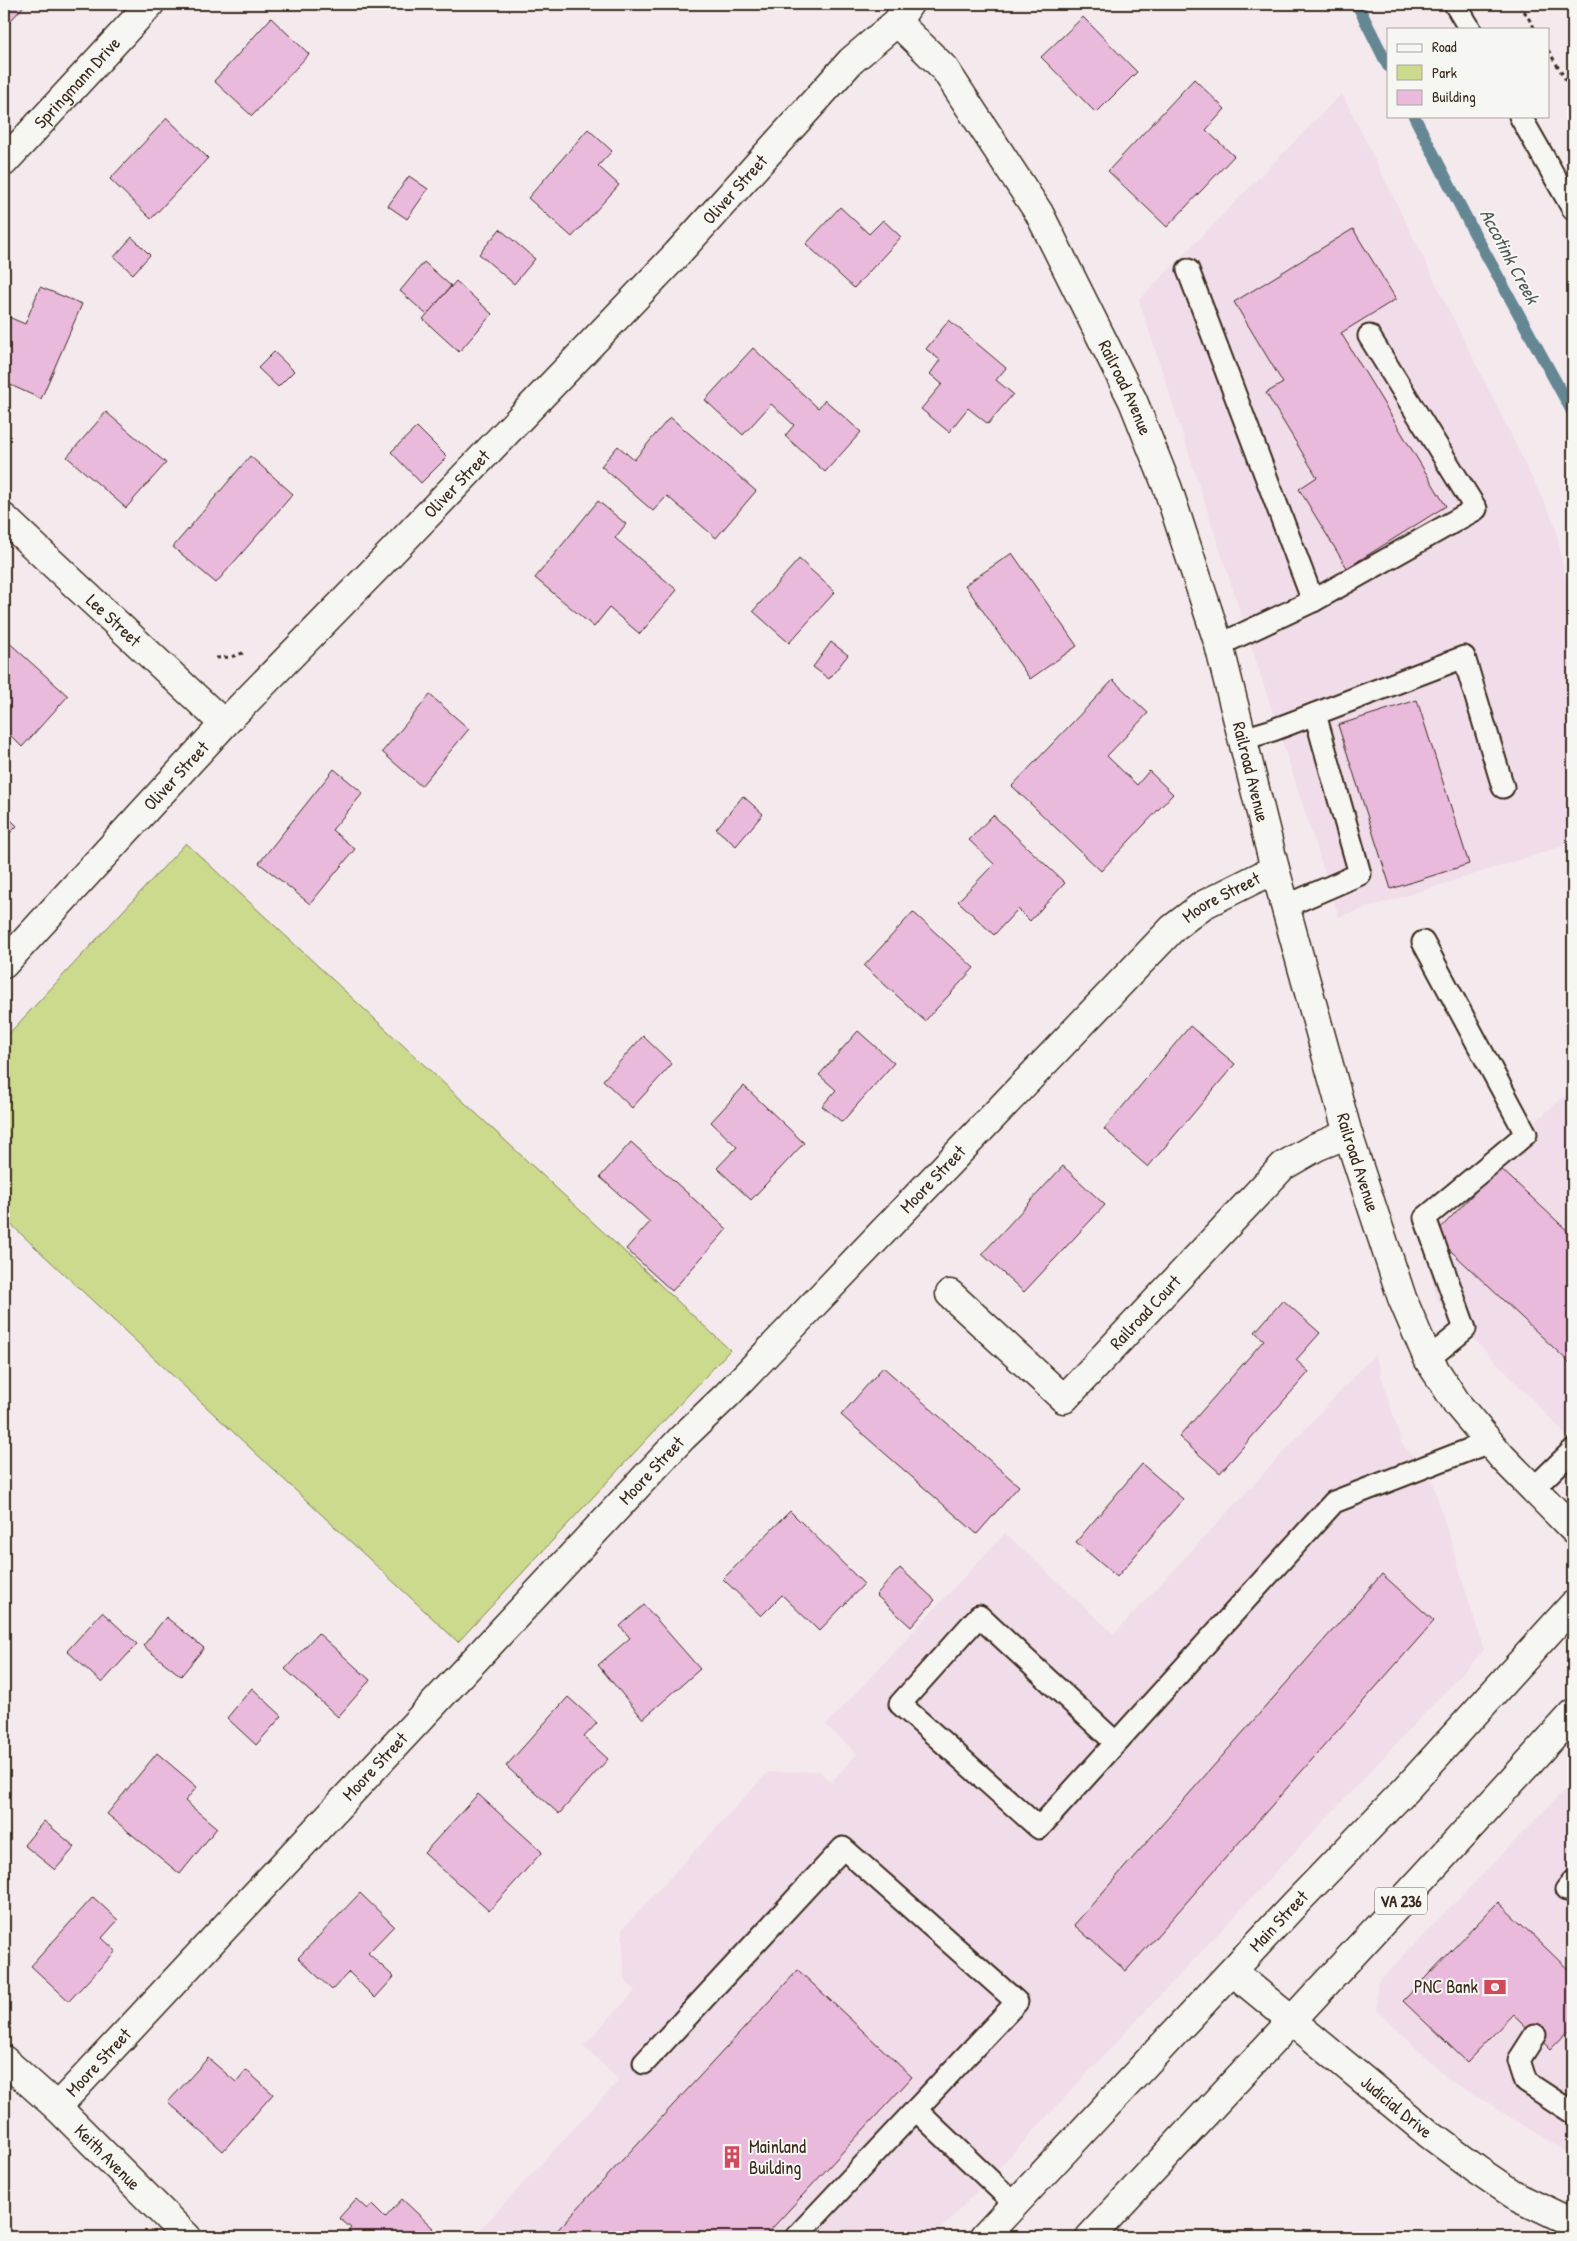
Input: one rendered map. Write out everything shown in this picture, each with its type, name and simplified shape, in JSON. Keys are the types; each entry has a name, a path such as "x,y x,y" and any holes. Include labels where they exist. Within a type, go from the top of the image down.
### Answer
{"street":[{"name":"Springmann Drive","path":"4,162 150,4"},
{"name":"Railroad Avenue","path":"903,13 944,68 1039,213 1133,401 1168,490 1219,645 1275,869 1348,1134 1402,1298 1428,1359 1458,1405 1489,1442 1573,1529"},
{"name":"Oliver Street","path":"4,964 224,724 678,254 851,61 903,13"},
{"name":"Lee Street","path":"4,518 224,724"},
{"name":"Moore Street","path":"57,2107 682,1438 727,1395 1173,928 1203,905 1275,869"},
{"name":"Railroad Court","path":"950,1294 1064,1399 1284,1166 1316,1147 1348,1134"},
{"name":"Main Street","path":"984,2237 1408,1786 1573,1605"},
{"name":"VA 236","path":"1090,2237 1292,2022 1573,1714"},
{"name":"Judicial Drive","path":"1233,1972 1429,2134 1476,2169 1514,2194 1573,2223"},
{"name":"Keith Avenue","path":"4,2060 57,2107 187,2237"}],"lane":[{"path":"1456,4 1469,28"},
{"path":"1521,118 1573,210"},
{"path":"1188,270 1313,601"},
{"path":"1219,645 1313,601 1476,509 1369,336"},
{"path":"1243,739 1315,714 1464,657 1503,787"},
{"path":"1286,906 1360,874 1315,714"},
{"path":"1423,942 1526,1134 1425,1218 1465,1329 1428,1359"},
{"path":"1116,1743 980,1616 900,1704 1039,1828 1116,1743 1334,1502 1489,1442"},
{"path":"1533,1489 1573,1450"},
{"path":"644,2063 842,1848 1017,2002 796,2237"},
{"path":"1535,2035 1519,2060 1526,2082 1573,2113"},
{"path":"916,2110 1015,2204"}],"path":[{"path":"1520,4 1535,28"},
{"path":"1550,53 1573,92"}],"shaded area":[{"path":"1342,93 1555,524 1573,618 1573,843 1339,917 1139,300"},
{"path":"1573,1088 1573,1442 1438,1302 1417,1226"},
{"path":"1375,1354 1402,1444 1430,1473 1484,1650 934,2237 473,2237 619,2080 583,2046 635,1991 624,1980 622,1929 768,1772 819,1771 831,1782 857,1754 826,1725 1005,1533 1114,1634"},
{"path":"1573,1781 1573,2156 1448,2079 1377,2010 1377,1983"}],"green space":[{"path":"186,843 730,1350 458,1642 4,1218 4,1039"}],"building":[{"path":"4,4 19,4 23,7 4,28"},
{"path":"1083,17 1137,72 1096,113 1041,57"},
{"path":"271,18 309,54 252,116 214,81"},
{"path":"1194,79 1225,109 1206,130 1234,156 1167,227 1108,171"},
{"path":"167,118 208,158 151,219 110,179"},
{"path":"588,129 612,151 598,166 619,185 572,237 528,198"},
{"path":"409,176 428,189 407,219 388,206"},
{"path":"840,207 869,234 883,220 901,237 854,288 806,244"},
{"path":"500,229 535,259 514,284 479,254"},
{"path":"1353,229 1396,299 1341,333 1446,506 1347,568 1299,489 1317,477 1266,393 1283,383 1234,302"},
{"path":"132,237 150,255 133,274 114,257"},
{"path":"424,262 451,286 427,315 400,291"},
{"path":"456,281 492,314 459,352 423,319"},
{"path":"40,287 82,304 41,399 4,382 4,315 25,324"},
{"path":"949,320 1006,368 996,380 1013,394 988,424 968,408 949,432 921,409 942,384 930,374 940,360 926,349"},
{"path":"753,348 818,408 825,400 861,432 825,472 785,436 794,425 771,404 743,435 705,400"},
{"path":"274,352 294,371 278,387 258,368"},
{"path":"106,412 166,463 126,508 67,457"},
{"path":"670,417 756,491 716,538 667,496 653,511 601,466 618,446 634,460"},
{"path":"417,427 447,457 421,483 391,452"},
{"path":"250,456 293,494 216,583 173,547"},
{"path":"598,501 626,524 615,538 677,590 640,634 609,608 594,627 535,578"},
{"path":"1012,553 1077,646 1030,679 965,585"},
{"path":"799,559 835,592 789,643 753,611"},
{"path":"4,638 68,696 22,747 4,729"},
{"path":"831,642 848,655 829,679 813,667"},
{"path":"1113,680 1148,713 1107,756 1137,785 1149,771 1173,794 1101,871 1012,786"},
{"path":"430,695 469,729 421,786 382,752"},
{"path":"1417,700 1469,864 1391,889 1338,725"},
{"path":"334,769 363,793 332,830 355,849 310,904 259,863"},
{"path":"743,796 763,814 736,846 716,829"},
{"path":"4,813 17,826 4,839"},
{"path":"993,815 1065,883 1030,921 1018,909 994,935 958,901 994,864 969,840"},
{"path":"913,912 974,968 925,1021 864,966"},
{"path":"1190,1026 1235,1064 1148,1167 1104,1129"},
{"path":"858,1031 894,1063 842,1122 822,1106 836,1090 819,1075"},
{"path":"643,1036 672,1064 632,1108 603,1080"},
{"path":"744,1086 804,1143 751,1200 717,1168 737,1147 711,1122"},
{"path":"631,1142 727,1229 672,1291 626,1249 650,1222 600,1177"},
{"path":"1063,1166 1105,1205 1024,1292 982,1254"},
{"path":"1499,1167 1573,1236 1573,1366 1434,1235"},
{"path":"1283,1300 1320,1333 1296,1360 1309,1372 1220,1473 1179,1437 1264,1340 1255,1332"},
{"path":"883,1367 1019,1486 977,1534 841,1415"},
{"path":"1142,1464 1183,1499 1117,1577 1076,1542"},
{"path":"790,1511 864,1584 819,1631 782,1595 761,1616 723,1579"},
{"path":"900,1568 935,1600 911,1627 876,1595"},
{"path":"1382,1574 1434,1621 1126,1971 1074,1925"},
{"path":"644,1605 700,1669 643,1719 598,1665 630,1638 620,1626"},
{"path":"102,1612 137,1644 102,1683 67,1651"},
{"path":"166,1617 204,1648 181,1676 143,1646"},
{"path":"318,1633 370,1680 338,1717 285,1669"},
{"path":"252,1688 282,1716 256,1745 227,1718"},
{"path":"568,1697 597,1723 584,1737 608,1759 559,1814 506,1766"},
{"path":"157,1753 197,1787 185,1801 217,1828 180,1874 107,1814"},
{"path":"478,1794 542,1852 489,1911 424,1853"},
{"path":"44,1821 75,1847 55,1870 24,1845"},
{"path":"360,1893 394,1926 368,1953 394,1977 375,1998 349,1972 332,1990 298,1958"},
{"path":"93,1897 118,1920 102,1938 116,1951 69,2001 31,1966"},
{"name":"PNC Bank","path":"1498,1902 1573,1974 1573,2026 1550,2050 1513,2014 1467,2062 1403,2001"},
{"name":"Mainland Building","path":"798,1970 912,2077 764,2237 551,2237"},
{"path":"208,2058 236,2082 246,2070 273,2094 223,2151 168,2102"},
{"path":"356,2199 367,2209 372,2205 385,2218 402,2199 433,2228 425,2237 342,2237 351,2228 339,2218"}],"waterway":[{"name":"Accotink Creek","path":"1357,4 1387,64"},
{"name":"Accotink Creek","path":"1415,118 1471,227 1573,413"}],"place":[{"name":"PNC Bank","path":"1495,1987"},
{"name":"Mainland Building","path":"732,2157"}]}
